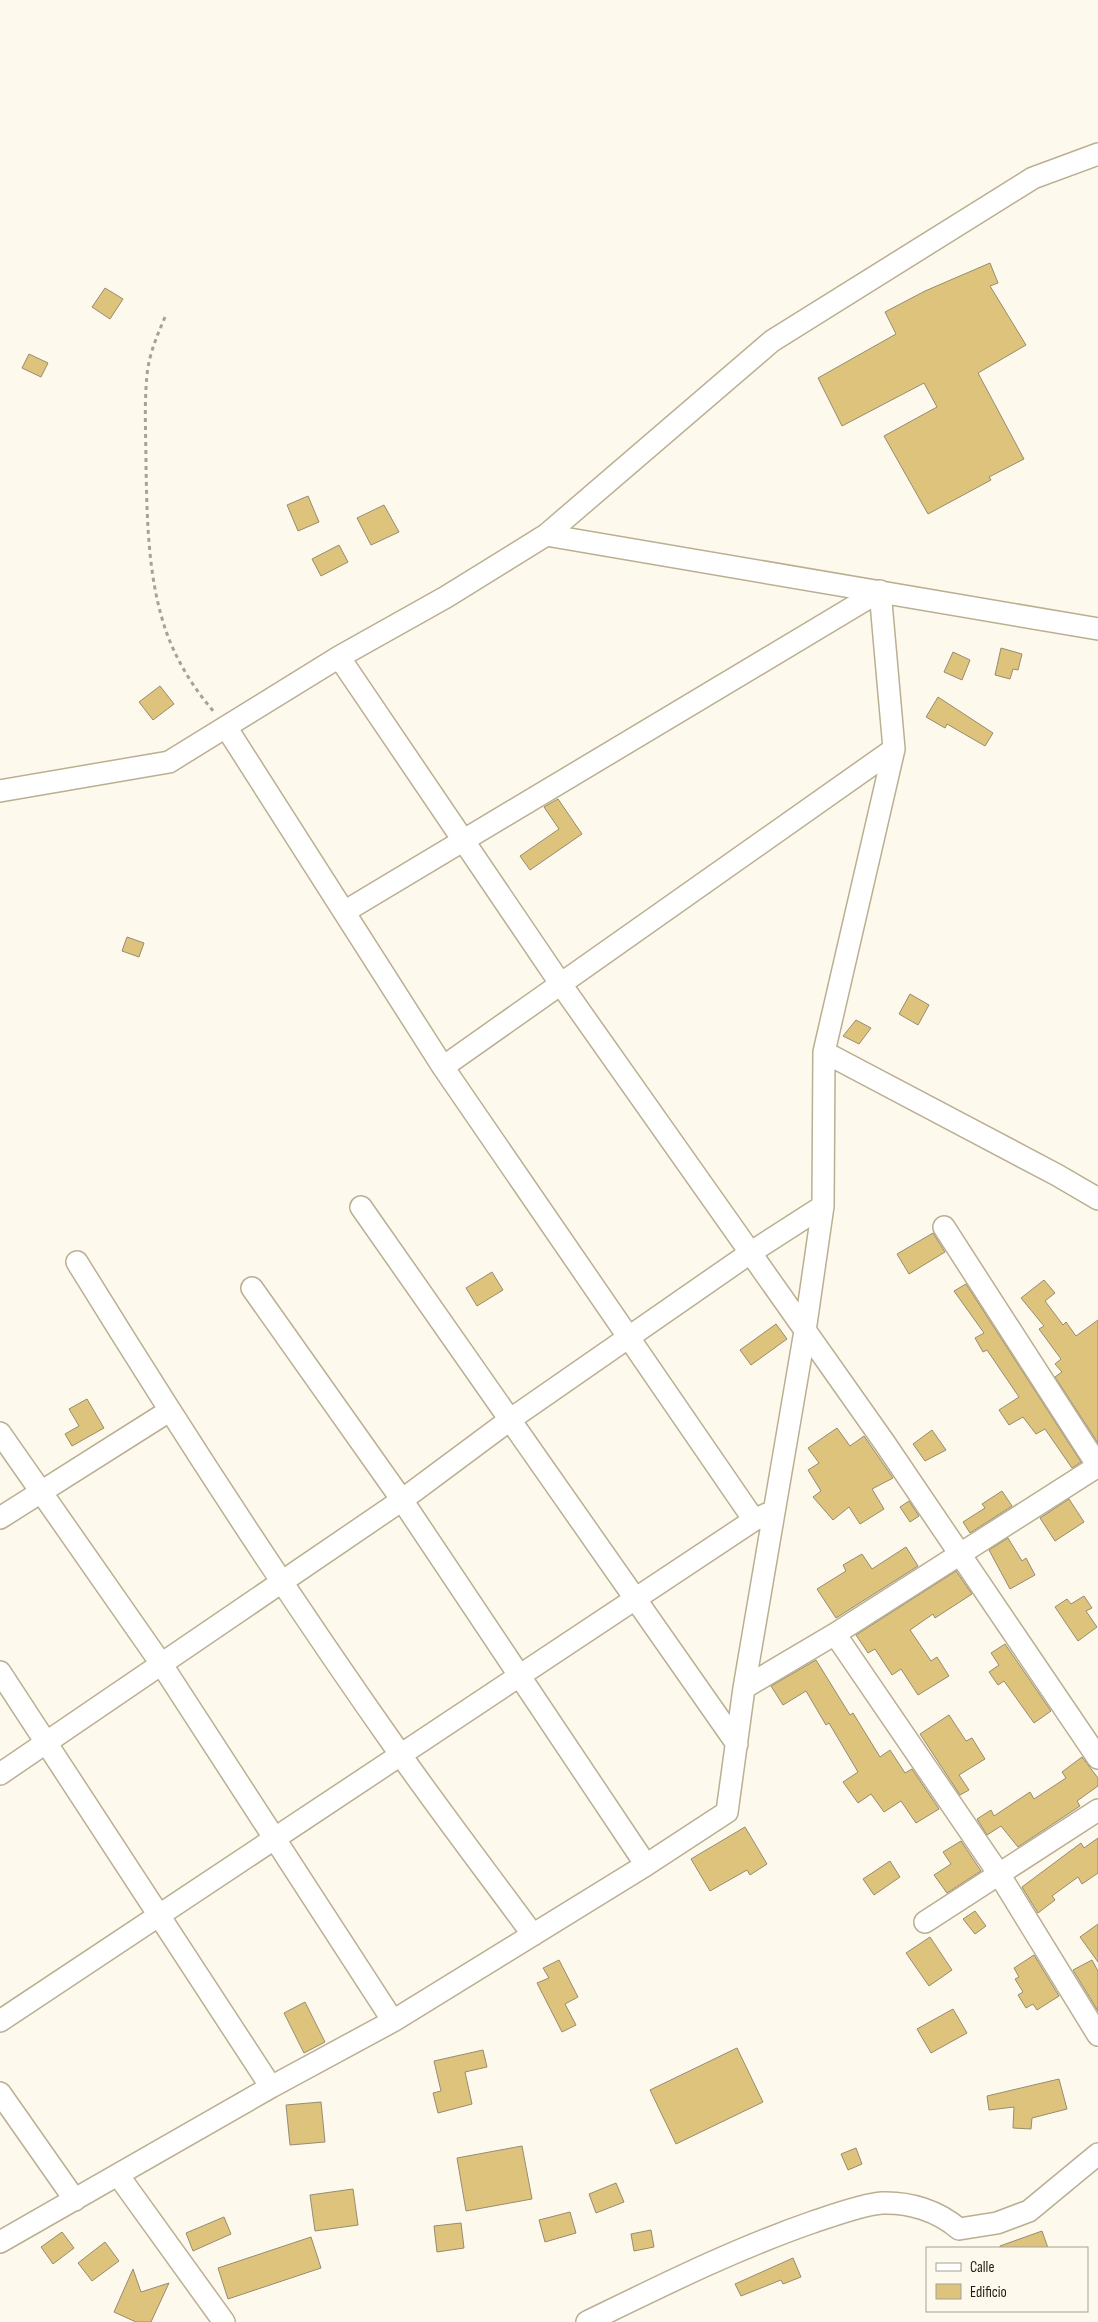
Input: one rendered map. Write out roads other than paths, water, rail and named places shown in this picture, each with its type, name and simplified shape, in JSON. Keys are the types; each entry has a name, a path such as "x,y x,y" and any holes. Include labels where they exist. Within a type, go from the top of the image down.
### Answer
{"street":[{"path":"0,791 169,762 339,657 446,597 546,535 772,341 1034,178 1098,154"},
{"path":"546,535 1098,628"},
{"path":"0,2242 271,2087 393,2021 646,1865 727,1812 744,1688 823,1206 824,1052 894,748 880,591"},
{"path":"344,912 880,591"},
{"path":"339,657 560,983 884,1442 1098,1758"},
{"path":"226,727 443,1067 630,1336 754,1520"},
{"path":"443,1067 894,748"},
{"path":"824,1052 1057,1175 1098,1199"},
{"path":"0,1774 45,1742 162,1666 402,1500 511,1419 630,1336 750,1253 823,1206"},
{"path":"361,1207 737,1744"},
{"path":"744,1688 835,1634 1098,1466 944,1227"},
{"path":"77,1262 168,1411 400,1754 533,1935"},
{"path":"252,1288 402,1500 646,1865"},
{"path":"0,1518 168,1411"},
{"path":"0,1433 162,1666 393,2021"},
{"path":"0,2021 754,1520 774,1510"},
{"path":"835,1634 999,1874 1098,2035"},
{"path":"0,1672 271,2087"},
{"path":"925,1922 1098,1810"},
{"path":"0,2093 75,2200"},
{"path":"587,2322 765,2239 829,2217 882,2203 926,2208 949,2220 960,2229 997,2223 1029,2211 1098,2154"},
{"path":"118,2175 224,2322"}]}
